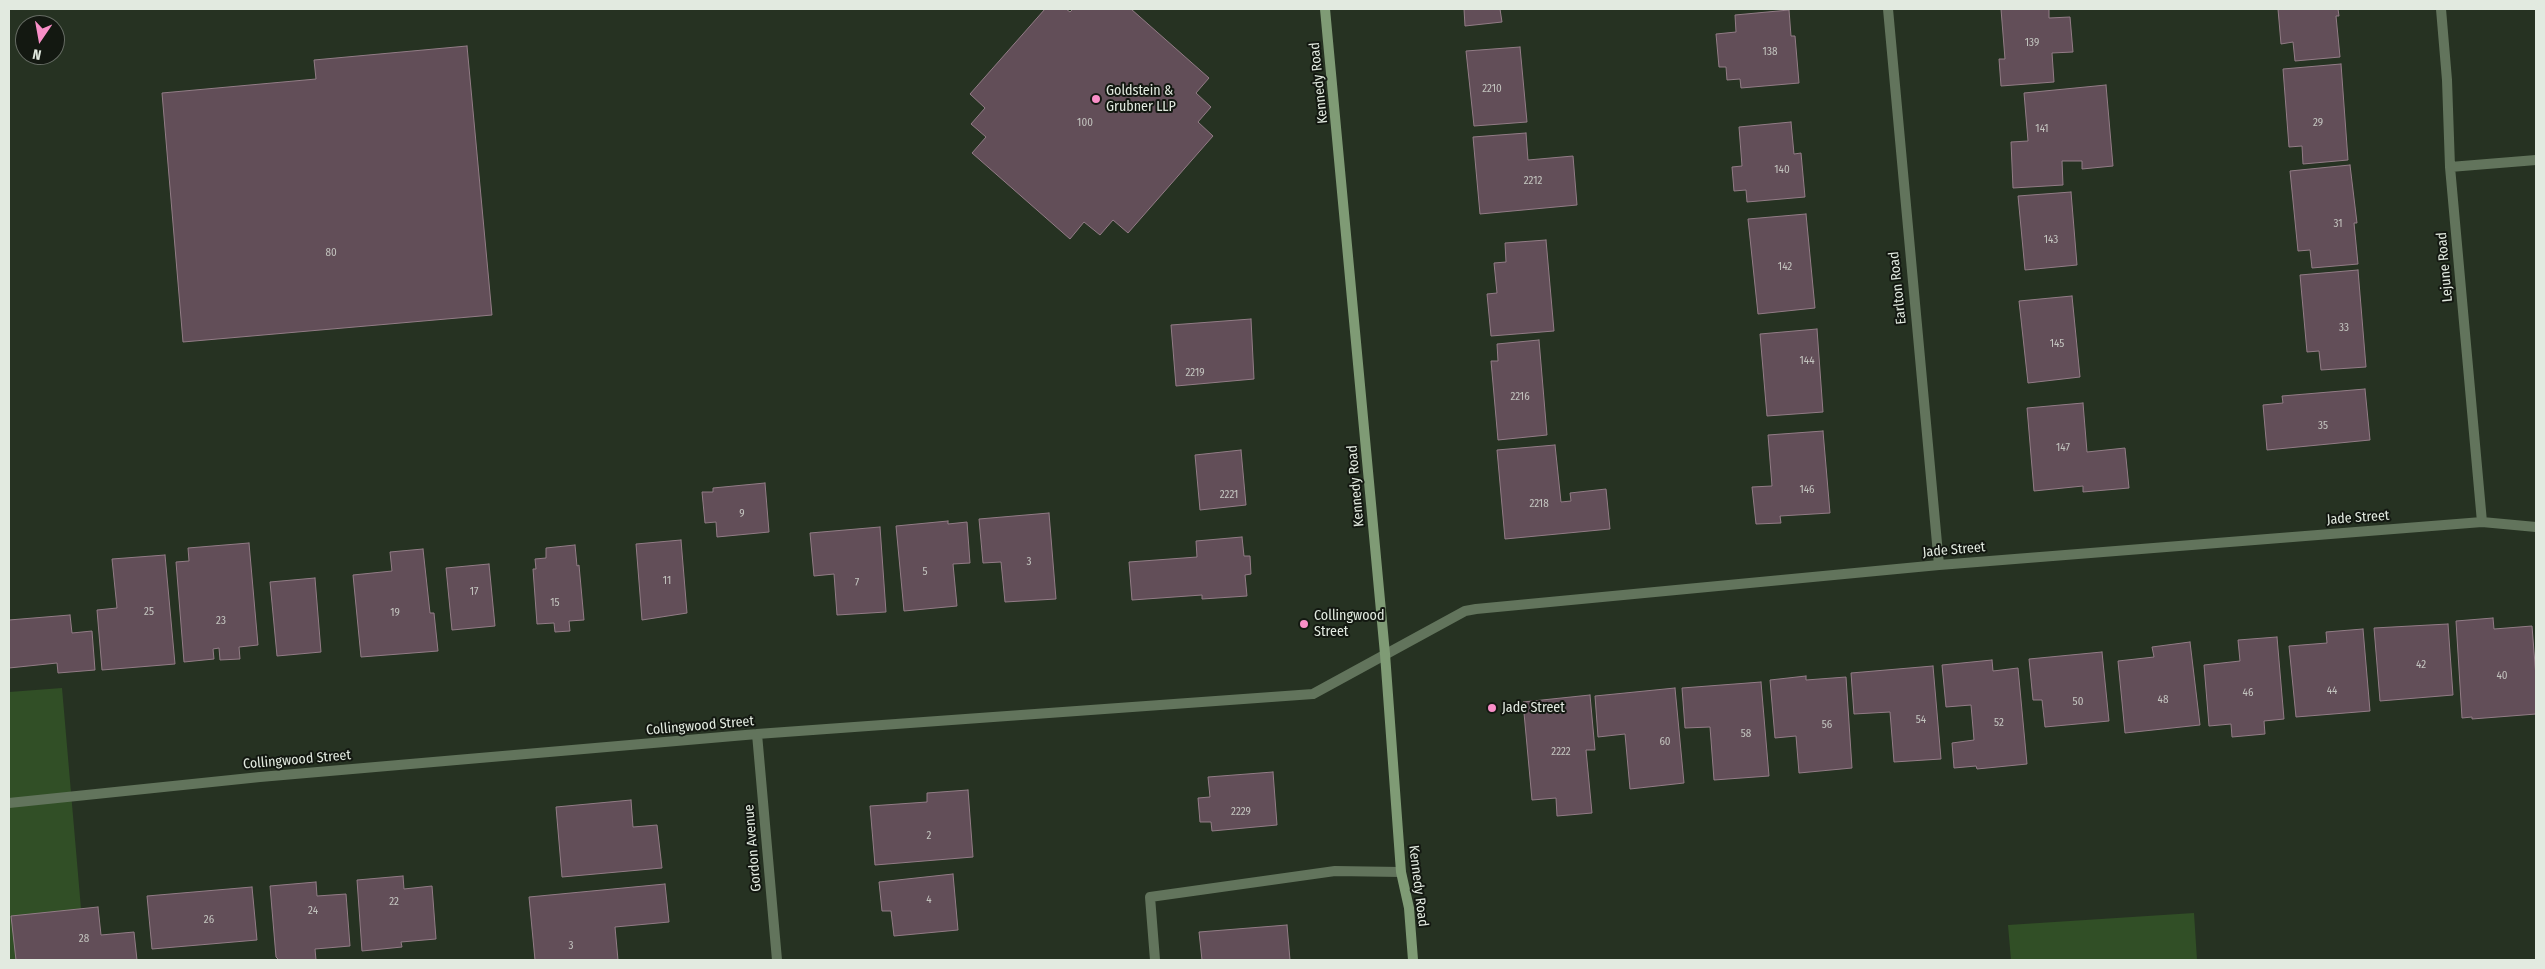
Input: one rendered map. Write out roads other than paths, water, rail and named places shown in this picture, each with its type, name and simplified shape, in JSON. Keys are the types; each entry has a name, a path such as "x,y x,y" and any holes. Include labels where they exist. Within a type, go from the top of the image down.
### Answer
{"main road":[{"name":"Kennedy Road","path":"1325,9 1385,654 1401,872 1409,908 1413,960"}],"street":[{"name":"Earlton Road","path":"1888,9 1939,565"},
{"name":"Lejune Road","path":"2441,9 2447,80 2450,168 2482,522"},
{"path":"2450,168 2536,160"},
{"name":"Jade Street","path":"1385,654 1465,611 1939,565 2482,522 2536,527"},
{"name":"Collingwood Street","path":"9,803 260,777 757,734 1313,694 1385,654"},
{"name":"Gordon Avenue","path":"757,734 777,960"},
{"path":"1155,960 1150,897 1334,872 1401,872"}],"place":[{"name":"Goldstein & Grubner LLP","path":"1096,99"},
{"name":"Collingwood Street","path":"1304,624"},
{"name":"Jade Street","path":"1492,708"}]}
